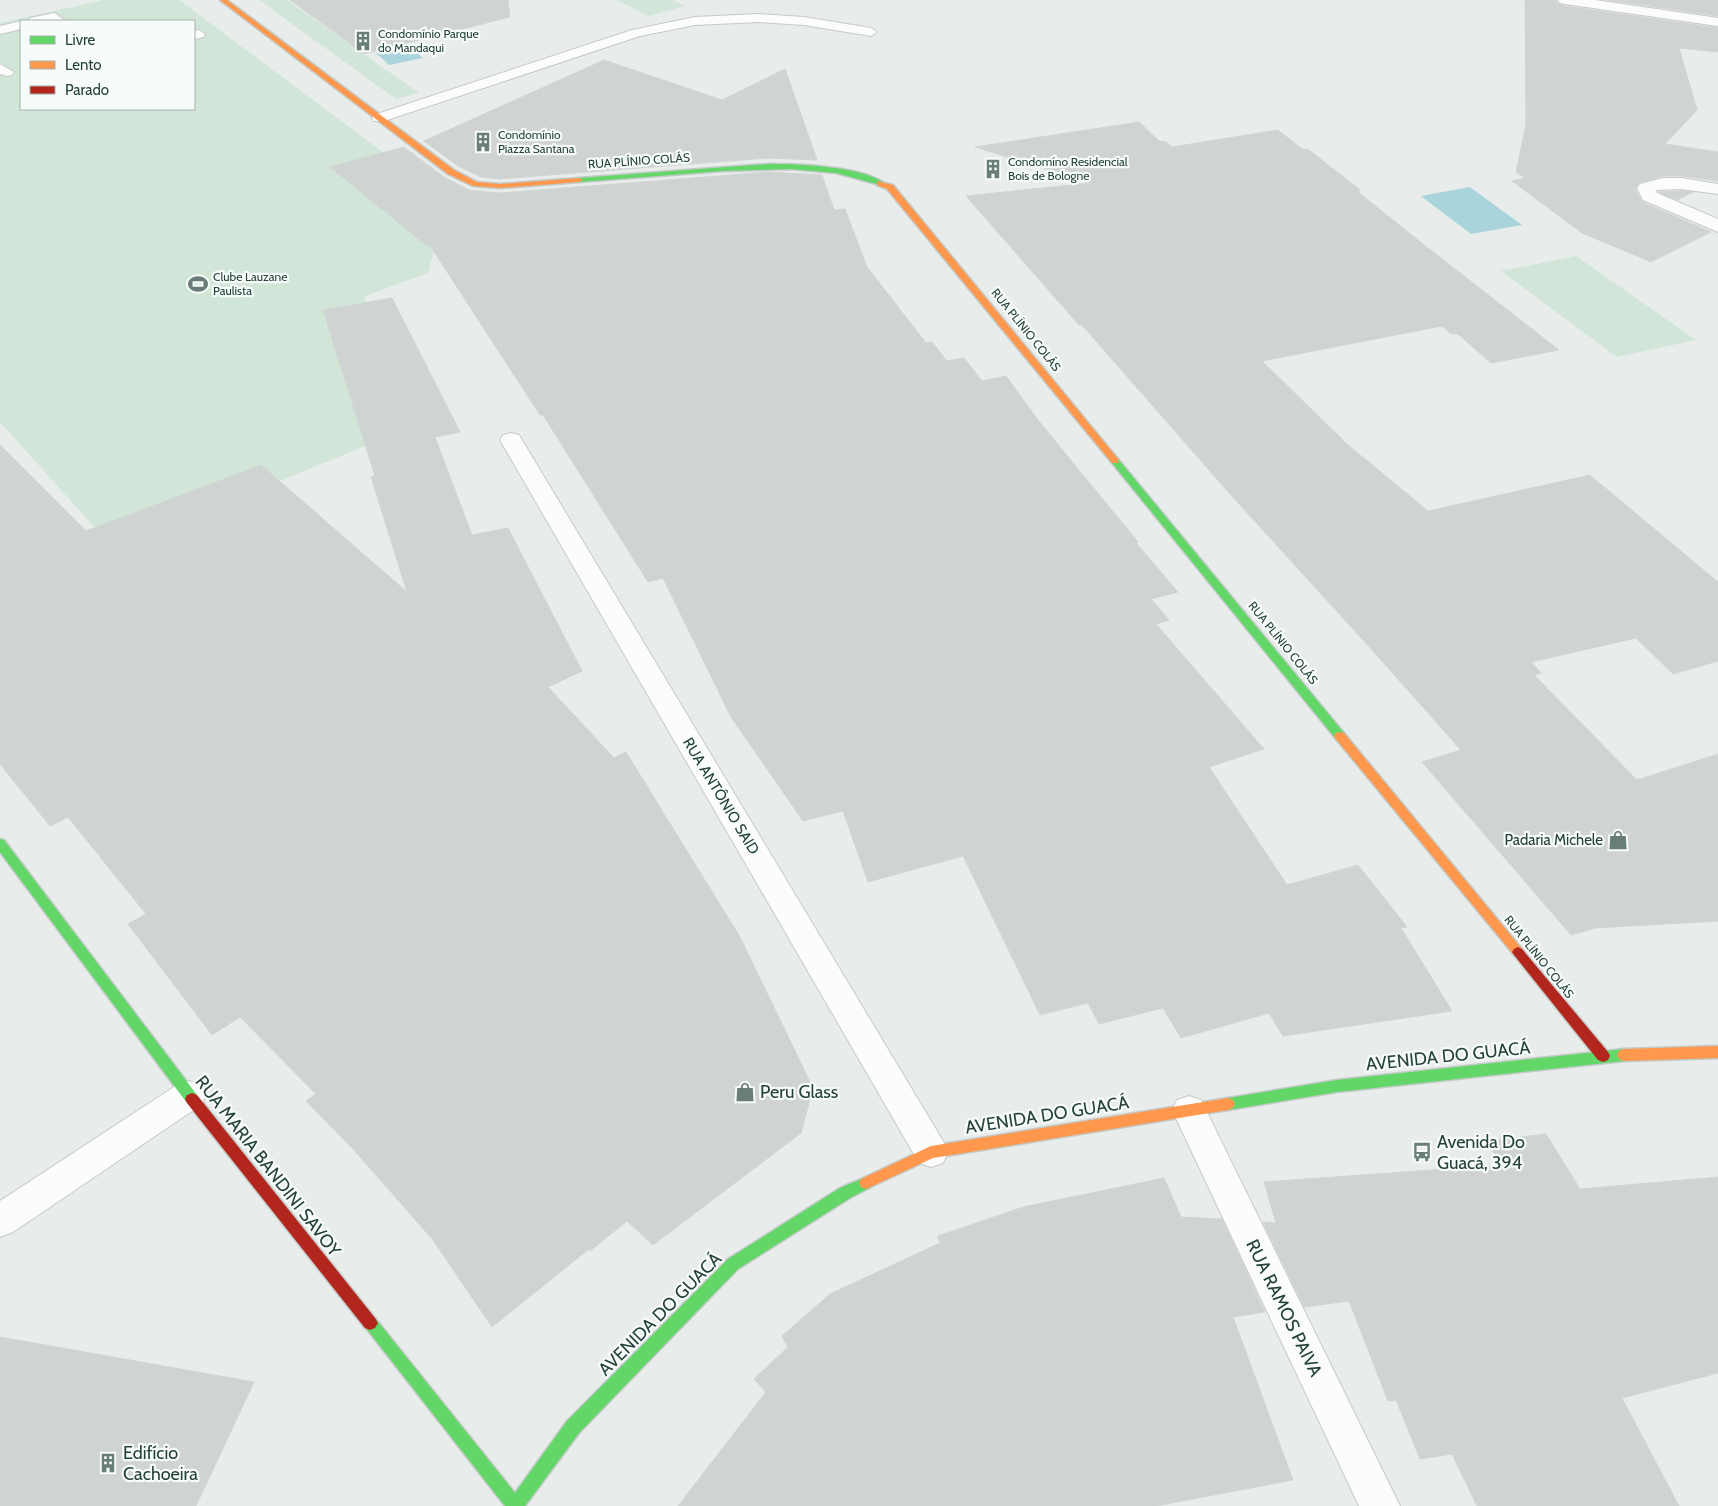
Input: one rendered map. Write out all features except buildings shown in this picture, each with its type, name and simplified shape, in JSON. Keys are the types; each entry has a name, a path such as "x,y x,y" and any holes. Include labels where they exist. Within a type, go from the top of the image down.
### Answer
{"street":[{"name":"RUA PLÍNIO COLÁS","path":"223,0 451,172 476,184 500,186 768,165 811,166 857,174 890,188 1603,1056"},
{"path":"1565,0 1718,22"},
{"path":"1718,189 1677,184 1654,184 1646,188 1649,196 1718,226"},
{"name":"RUA ANTÔNIO SAID","path":"511,440 932,1152"},
{"name":"RUA MARIA BANDINI SAVOY","path":"0,843 189,1095 515,1506"},
{"name":"AVENIDA DO GUACÁ","path":"515,1506 573,1427 733,1264 845,1192 932,1152 1337,1086 1603,1056 1718,1052"},
{"path":"0,1221 189,1095"},
{"name":"RUA RAMOS PAIVA","path":"1188,1110 1380,1506"}],"lane":[{"path":"39,20 54,16 59,20"},
{"path":"380,118 637,33 695,21 759,18 804,21 871,32"},
{"path":"0,30 20,24"}],"green space":[{"name":"Clube Lauzane Paulista","path":"103,0 179,0 448,201 428,273 365,296 370,444 114,549 0,422 0,23"},
{"path":"259,0 287,0 419,93 396,99"},
{"path":"617,0 673,0 685,6 648,16"},
{"path":"1576,256 1696,340 1617,357 1501,271"}],"water":[{"path":"409,46 423,58 389,65 376,53"},
{"path":"1470,187 1522,225 1471,234 1421,196"}],"traffic: fast":[{"path":"579,180 723,168 791,166 836,171 880,183"},
{"path":"1115,461 1340,736"},
{"path":"0,843 192,1099"},
{"path":"1228,1104 1337,1086 1624,1055"},
{"path":"515,1506 573,1427 733,1264 845,1193 866,1183"},
{"path":"370,1323 515,1506"}],"traffic: slow":[{"path":"223,0 451,172 476,184 500,186 579,180"},
{"path":"880,183 890,187 1115,461"},
{"path":"1340,736 1518,952"},
{"path":"1624,1055 1718,1052"},
{"path":"866,1183 931,1152 1228,1104"}],"traffic: jam":[{"path":"1518,952 1603,1056"},
{"path":"192,1099 370,1323"}],"place":[{"name":"Condomínio Parque do Mandaqui","path":"363,41"},
{"name":"Condomínio Piazza Santana","path":"483,142"},
{"name":"Condomíno Residencial Bois de Bologne","path":"993,169"},
{"name":"Clube Lauzane Paulista","path":"198,284"},
{"name":"Padaria Michele","path":"1618,840"},
{"name":"Peru Glass","path":"745,1092"},
{"name":"Avenida Do Guacá, 394","path":"1422,1152"},
{"name":"Edifício Cachoeira","path":"108,1463"}]}
